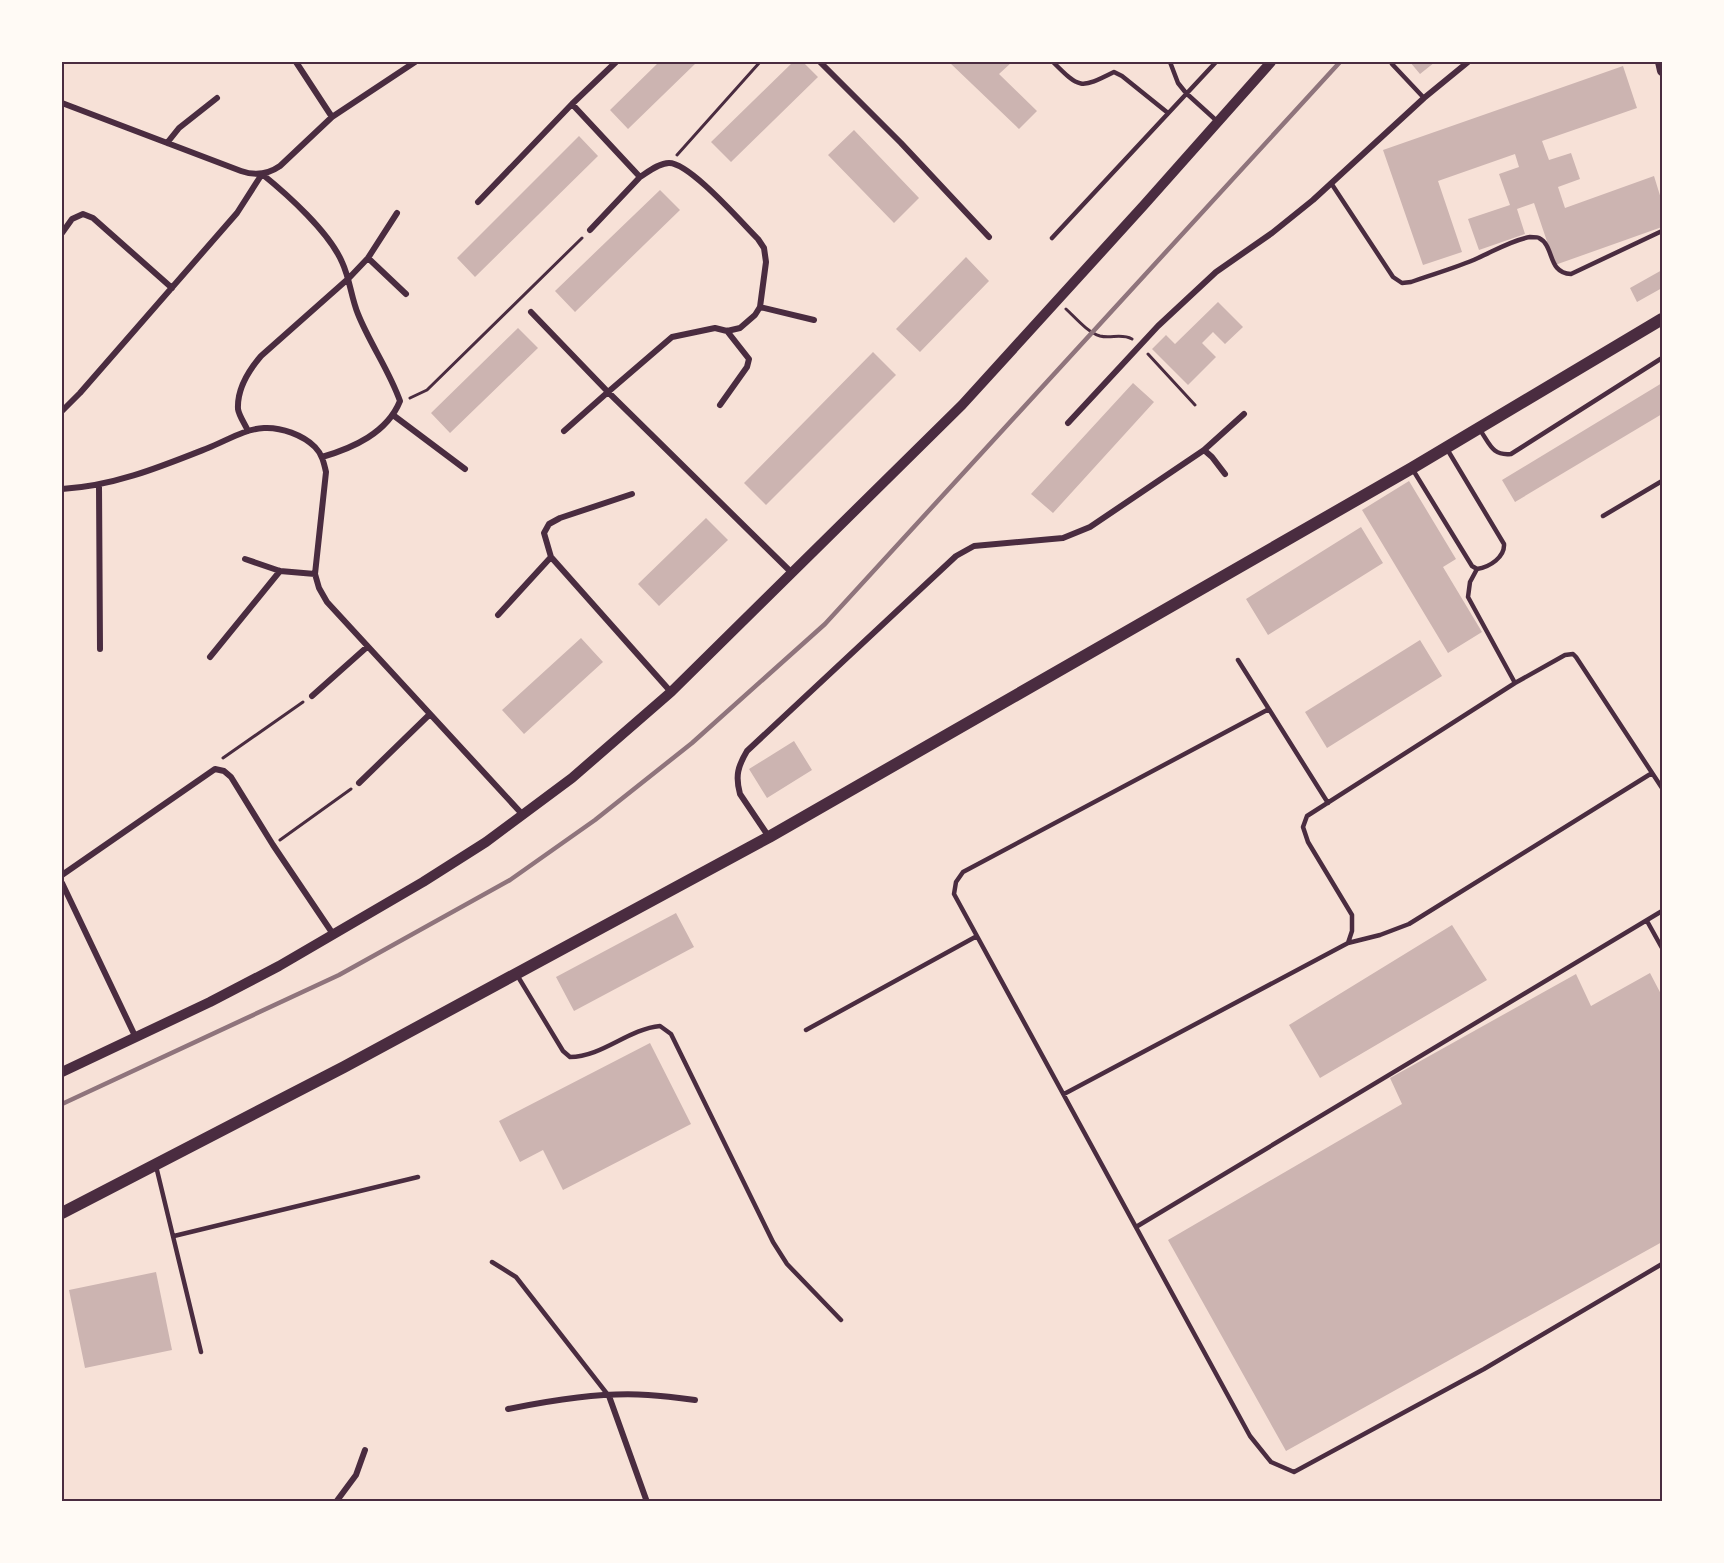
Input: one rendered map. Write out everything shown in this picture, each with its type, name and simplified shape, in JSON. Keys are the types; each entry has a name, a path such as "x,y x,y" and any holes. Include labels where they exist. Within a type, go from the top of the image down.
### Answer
{"main road":[{"path":"62,1213 344,1067 769,837 1412,468 1662,319"}],"street":[{"path":"296,62 332,117"},
{"path":"62,103 240,171 262,174 271,172 279,166 332,117 415,62"},
{"path":"478,202 572,104 616,62"},
{"path":"820,62 901,143 988,237"},
{"path":"62,1072 210,1002 279,966 423,882 486,842 572,778 670,692 970,396 1063,296 1271,62"},
{"path":"1068,423 1158,326 1216,272 1272,233 1468,62"},
{"path":"1660,62 1662,71"},
{"path":"167,143 179,128 217,98"},
{"path":"572,104 640,177"},
{"path":"564,431 672,337 715,328 727,331 740,328 755,315 760,307 766,262 764,248 758,238 696,176 683,167 670,163 658,166 640,177 590,230"},
{"path":"262,174 283,191 324,235 342,260 358,315 387,370 400,401 393,415 379,429 352,448 322,457"},
{"path":"62,411 237,213 262,174"},
{"path":"248,431 238,410 240,393 250,369 261,356 368,258 397,213"},
{"path":"62,233 72,219 83,214 93,218 172,288"},
{"path":"368,258 405,294"},
{"path":"760,307 814,320"},
{"path":"531,312 608,392 792,573"},
{"path":"720,405 747,367 749,359 727,331"},
{"path":"769,837 740,794 736,774 747,751 956,556 974,546 1064,537 1090,527 1204,450 1244,414"},
{"path":"393,415 465,469"},
{"path":"62,489 99,485 143,472 248,431 264,428 280,429 309,442 322,457 326,472 315,574 319,588 327,602 523,815"},
{"path":"1204,450 1225,474"},
{"path":"99,485 100,649"},
{"path":"632,494 560,518 549,524 544,533 551,557 670,692"},
{"path":"498,615 551,557"},
{"path":"245,559 280,571 315,574"},
{"path":"210,657 280,571"},
{"path":"312,696 367,647"},
{"path":"359,783 430,714"},
{"path":"62,875 215,769 224,771 231,777 273,845 333,934"},
{"path":"62,883 136,1038"},
{"path":"508,1408 554,1399 609,1396 647,1395 695,1400"},
{"path":"609,1396 647,1502"},
{"path":"336,1502 356,1475 365,1450"}],"lane":[{"path":"1053,62 1072,80 1082,85 1090,84 1114,72 1168,113"},
{"path":"1170,62 1178,83 1218,122"},
{"path":"1052,238 1216,62"},
{"path":"1392,64 1424,98"},
{"path":"1331,183 1393,277 1402,283 1466,263 1531,237 1539,238 1544,243 1556,268 1566,274 1571,274 1662,231"},
{"path":"1479,428 1496,452 1511,453 1662,358"},
{"path":"1412,468 1472,566 1477,569 1483,568 1502,556 1505,550 1504,544 1446,448"},
{"path":"1603,516 1662,481"},
{"path":"1477,569 1470,582 1468,597 1515,683"},
{"path":"1348,943 1352,931 1352,915 1308,842 1303,827 1307,816 1515,683 1565,655 1573,654 1662,788"},
{"path":"1238,660 1328,803"},
{"path":"1269,709 963,872 956,882 954,894 1250,1436 1271,1461 1294,1472 1484,1368 1662,1264"},
{"path":"1064,1094 1348,943 1380,935 1409,924 1652,773"},
{"path":"1136,1227 1662,911"},
{"path":"1647,921 1662,948"},
{"path":"806,1030 977,936"},
{"path":"516,972 563,1051 570,1057 584,1057 648,1027 660,1026 671,1034 772,1242 787,1264 840,1320"},
{"path":"155,1163 201,1352"},
{"path":"174,1236 418,1177"},
{"path":"492,1262 516,1277 609,1396"}],"path":[{"path":"670,163 760,62"},
{"path":"400,401 426,390 590,230"},
{"path":"215,769 226,755 312,696"},
{"path":"273,845 359,783"}],"building":[{"path":"659,62 697,62 628,129 610,110"},
{"path":"793,62 803,62 818,77 731,162 711,142"},
{"path":"949,62 1012,62 999,74 1037,111 1019,129"},
{"path":"1410,62 1435,62 1420,74"},
{"path":"1623,66 1637,108 1542,141 1549,160 1571,153 1580,179 1558,187 1565,208 1654,176 1662,202 1662,227 1555,265 1534,203 1517,209 1525,234 1479,250 1468,219 1510,205 1499,174 1519,167 1515,154 1438,181 1462,252 1423,265 1383,150"},
{"path":"854,130 919,198 894,223 828,155"},
{"path":"579,136 598,156 475,277 457,258"},
{"path":"660,190 680,210 575,312 555,291"},
{"path":"966,257 989,281 920,352 896,329"},
{"path":"1662,270 1662,288 1637,302 1630,288"},
{"path":"1218,302 1243,327 1225,344 1213,332 1202,343 1216,357 1188,385 1152,349 1166,335 1175,344"},
{"path":"518,328 538,348 450,433 431,413"},
{"path":"873,352 896,375 766,505 744,483"},
{"path":"1133,383 1154,402 1053,513 1031,494"},
{"path":"1662,383 1662,414 1515,502 1502,480"},
{"path":"1409,481 1456,559 1443,567 1482,632 1448,653 1362,510"},
{"path":"706,518 728,540 659,606 638,584"},
{"path":"1361,527 1383,563 1268,635 1246,599"},
{"path":"581,638 603,662 524,734 502,710"},
{"path":"1420,640 1442,676 1327,748 1305,712"},
{"path":"794,741 812,770 767,798 749,769"},
{"path":"676,913 694,947 574,1011 556,977"},
{"path":"1452,925 1487,980 1320,1078 1289,1025"},
{"path":"1650,973 1662,996 1662,1242 1286,1451 1168,1240 1402,1104 1390,1078 1576,974 1591,1006"},
{"path":"650,1043 691,1124 563,1190 543,1150 520,1162 499,1121"},
{"path":"156,1272 172,1350 85,1368 69,1290"}],"railway":[{"path":"62,1104 339,975 510,880 595,820 692,743 825,624 1340,62"}]}
